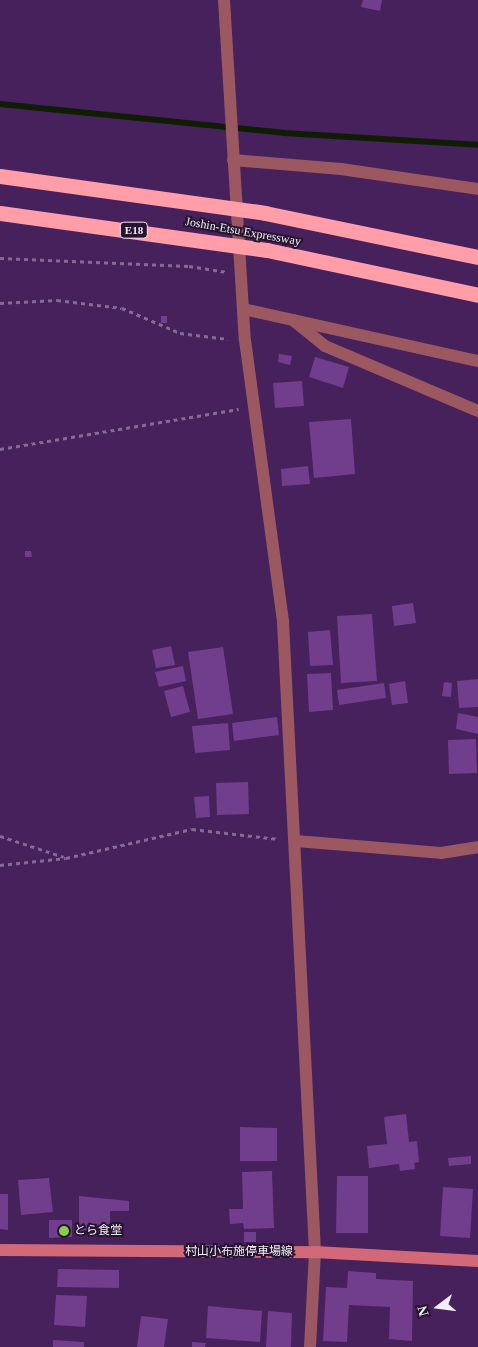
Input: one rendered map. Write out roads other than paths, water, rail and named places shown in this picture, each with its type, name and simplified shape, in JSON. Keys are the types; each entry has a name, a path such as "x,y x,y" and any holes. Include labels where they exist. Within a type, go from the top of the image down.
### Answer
{"highway":[{"name":"Joshin-Etsu Expressway","path":"0,176 265,213 478,257"},
{"name":"Joshin-Etsu Expressway","path":"0,214 267,250 478,295"}],"main road":[{"name":"村山小布施停車場線","path":"0,1250 315,1252 478,1261"}],"street":[{"path":"224,0 232,147 244,275 243,309 245,340 252,407 283,622 296,841 315,1252 310,1347"},
{"path":"233,160 341,169 478,189"},
{"path":"243,309 290,317 478,361"},
{"path":"290,317 325,346 478,411"},
{"path":"296,841 441,853 478,847"}],"waterway":[{"path":"0,104 284,133 478,145"}],"place":[{"name":"とら食堂","path":"64,1231"}]}
